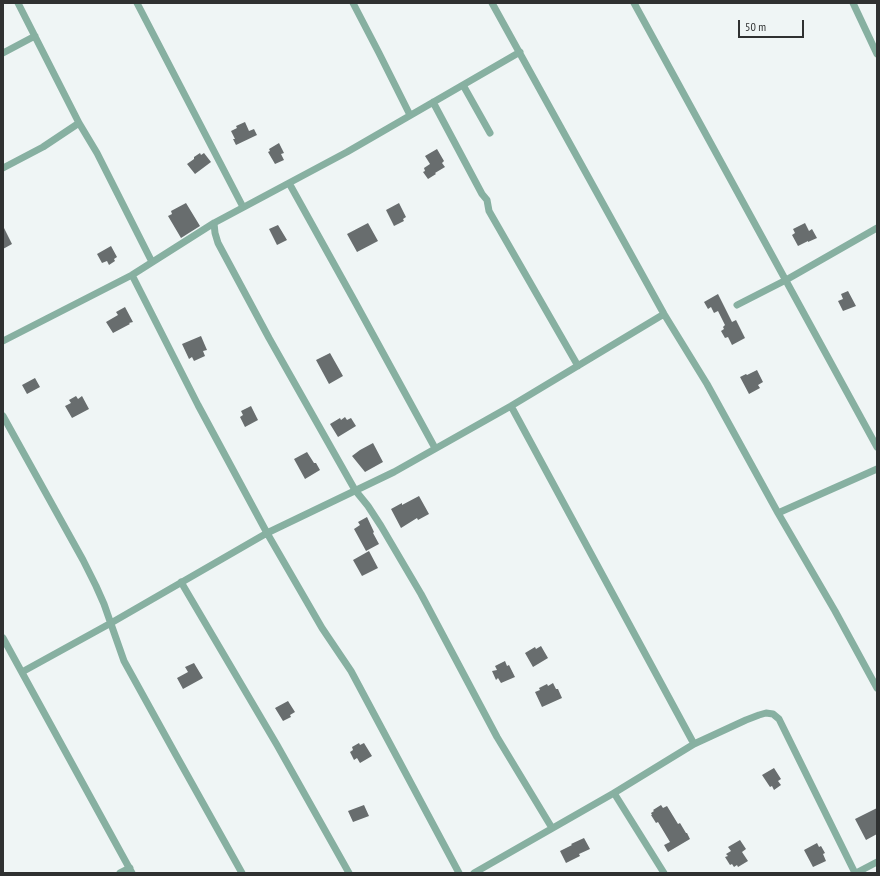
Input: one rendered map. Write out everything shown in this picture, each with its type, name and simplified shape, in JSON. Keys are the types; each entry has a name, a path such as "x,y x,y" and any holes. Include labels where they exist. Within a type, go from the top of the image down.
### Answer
{"street":[{"path":"18,3 78,123 97,153 152,262"},
{"path":"137,3 243,207"},
{"path":"353,3 410,115"},
{"path":"492,3 664,314 707,384 877,688"},
{"path":"634,3 877,447"},
{"path":"852,3 877,54"},
{"path":"3,53 35,36"},
{"path":"3,340 132,275 214,223 347,152 520,52"},
{"path":"463,85 490,133"},
{"path":"433,102 482,194 487,200 489,211 578,366"},
{"path":"3,168 43,147 78,123"},
{"path":"289,183 435,448"},
{"path":"214,223 218,242 269,338 355,490 377,519 413,580 497,737 552,828"},
{"path":"738,305 786,280 877,228"},
{"path":"132,275 195,398 267,533 322,628 351,671 458,873"},
{"path":"22,672 111,623 267,533 394,472 511,406 664,314"},
{"path":"511,406 694,744"},
{"path":"3,416 96,586 124,661 242,873"},
{"path":"778,513 877,469"},
{"path":"181,582 277,745 349,873"},
{"path":"3,638 131,870 120,873"},
{"path":"474,873 614,793 694,744 746,720 766,713 773,714 779,719 856,873 877,862"},
{"path":"614,793 664,873"}],"building":[{"path":"245,122 249,131 254,129 257,135 236,145 231,131 237,128 236,126"},
{"path":"279,143 284,153 281,154 284,160 275,164 268,152 270,151 269,149"},
{"path":"437,149 444,161 442,163 445,167 428,179 423,172 425,171 424,168 430,164 425,156"},
{"path":"200,153 201,155 204,153 211,162 195,174 187,164"},
{"path":"186,203 200,226 181,238 168,216 172,214 171,211"},
{"path":"399,203 406,217 403,219 404,221 394,226 386,210"},
{"path":"368,223 378,241 357,252 347,234"},
{"path":"805,223 809,231 812,229 817,238 798,246 792,235 795,233 793,229"},
{"path":"278,225 287,240 277,245 269,229"},
{"path":"3,226 12,244 3,249"},
{"path":"111,246 117,257 114,259 115,261 109,265 107,261 102,263 97,254"},
{"path":"848,291 856,306 843,311 838,301 843,299 841,294"},
{"path":"718,294 732,322 736,320 745,338 732,345 728,337 725,338 721,331 724,329 723,327 725,325 718,311 714,313 711,307 708,309 704,302"},
{"path":"125,307 133,322 113,333 106,322 118,315 116,312"},
{"path":"201,336 207,350 203,351 205,356 194,361 192,357 189,359 182,344"},
{"path":"330,353 343,376 329,384 316,360"},
{"path":"757,370 763,382 758,385 760,388 749,394 740,377"},
{"path":"35,378 40,387 27,394 22,385"},
{"path":"76,396 78,399 82,396 89,409 72,418 65,406 71,403 69,400"},
{"path":"251,406 258,420 245,427 240,417 243,415 241,411"},
{"path":"345,417 347,420 351,418 356,426 338,437 330,424 340,418 341,420"},
{"path":"373,443 383,462 365,472 352,456"},
{"path":"307,452 320,470 305,479 294,459"},
{"path":"419,496 429,514 418,520 417,518 401,528 391,509"},
{"path":"367,517 379,544 366,551 354,529 360,525 358,522"},
{"path":"369,551 378,568 362,576 353,560"},
{"path":"541,646 548,658 533,667 525,653 535,647 536,649"},
{"path":"505,661 507,666 509,665 515,677 501,683 498,678 496,680 492,671 497,670 495,666"},
{"path":"194,663 203,678 183,689 177,678 188,672 185,667"},
{"path":"553,683 556,689 558,689 562,698 542,707 535,692 547,684 548,686"},
{"path":"288,701 295,712 290,715 291,717 283,721 275,708"},
{"path":"359,743 360,745 364,743 372,756 360,763 357,758 354,760 350,752 353,750 352,747"},
{"path":"774,768 781,779 778,781 781,785 774,790 772,786 770,787 762,775"},
{"path":"364,805 369,816 353,822 348,811"},
{"path":"661,805 663,808 667,806 678,824 680,823 690,839 668,852 664,845 670,842 658,822 656,823 651,815 654,811 653,810"},
{"path":"877,808 877,834 866,840 855,819"},
{"path":"584,838 590,849 579,854 580,856 566,863 560,851"},
{"path":"740,840 746,849 742,852 748,861 738,867 737,865 734,867 732,864 730,865 725,857 728,856 726,854 731,851 728,847"},
{"path":"817,843 819,847 821,846 825,853 823,854 826,861 813,867 804,850"}]}
